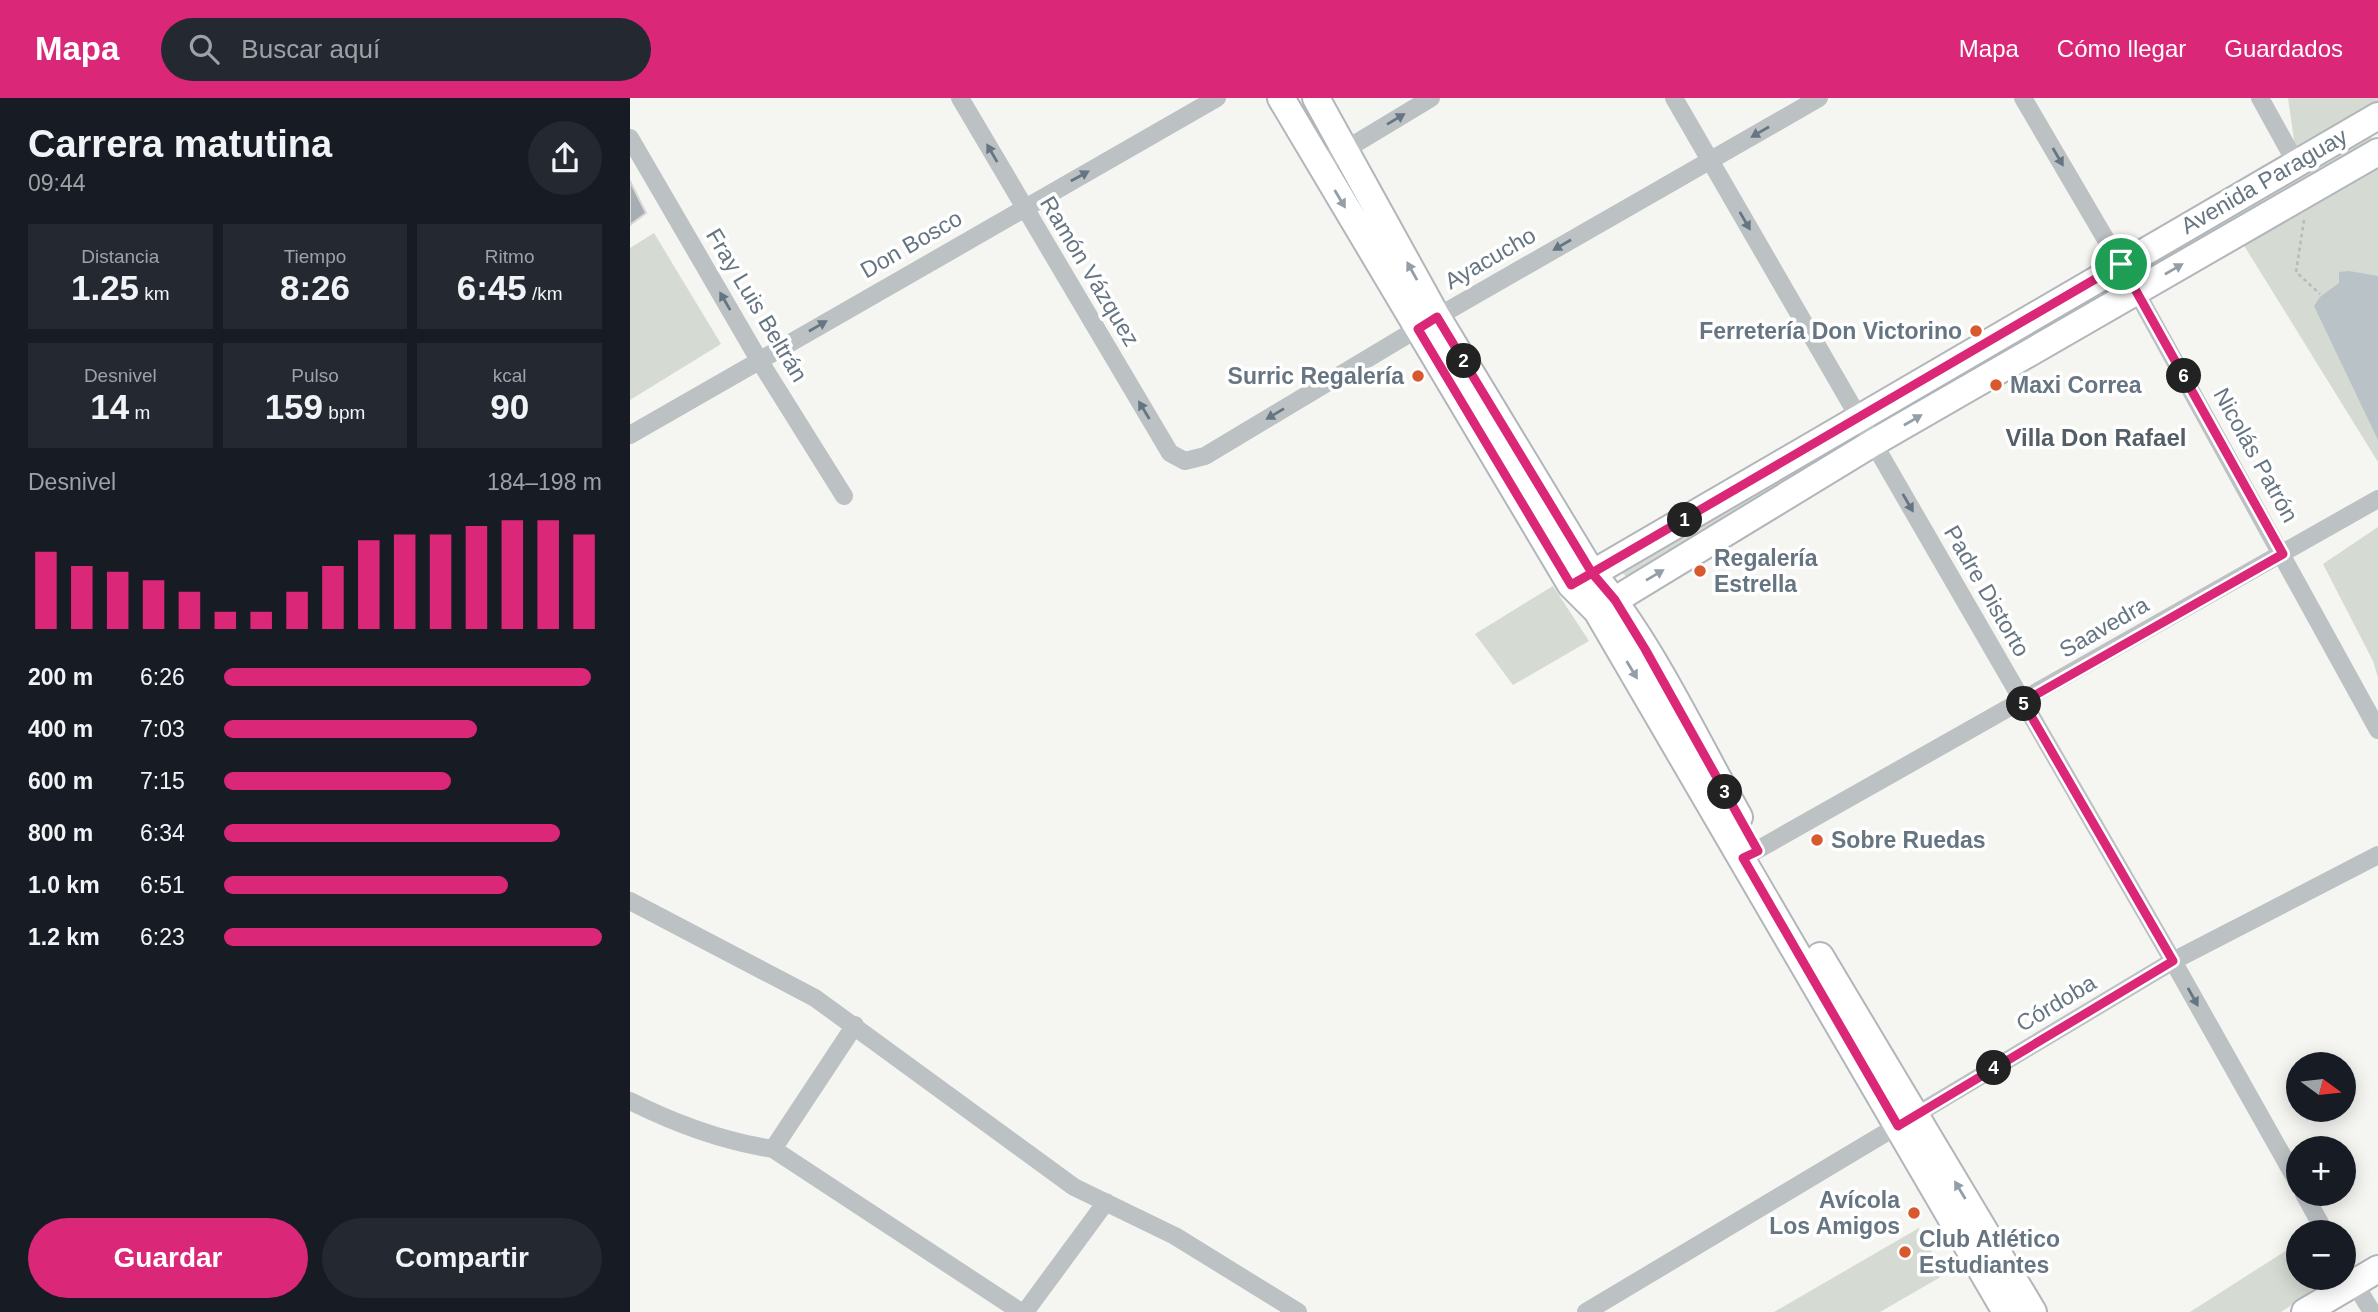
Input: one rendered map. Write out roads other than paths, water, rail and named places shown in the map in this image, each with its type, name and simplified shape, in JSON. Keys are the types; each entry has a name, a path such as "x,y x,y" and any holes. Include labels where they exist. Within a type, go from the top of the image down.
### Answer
{"main road":[{"path":"1281,98 1320,165 1427,323 1582,579 1606,606 1906,1121 2006,1312"},
{"path":"1316,98 1345,150 1427,323"},
{"name":"Avenida Paraguay","path":"1582,579 2371,120"},
{"name":"Avenida Paraguay","path":"1606,606 1873,443 2378,152"},
{"path":"1906,1121 2033,1312"},
{"path":"2339,1312 2378,1269"},
{"path":"2305,1312 2362,1289"}],"street":[{"name":"Ramón Vázquez","path":"960,98 1170,453 1185,461"},
{"name":"Don Bosco","path":"630,435 1217,98"},
{"path":"1320,165 1431,98"},
{"name":"Padre Distorto","path":"1674,98 2173,961 2286,1162"},
{"name":"Ayacucho","path":"1185,461 1205,456 1427,323 1819,98"},
{"name":"Nicolás Patrón","path":"2023,98 2121,264 2378,730"},
{"path":"2260,98 2296,163"},
{"name":"Fray Luis Beltrán","path":"630,138 759,360 844,496"},
{"name":"Saavedra","path":"1751,855 2378,499"},
{"name":"Córdoba","path":"1586,1312 2173,961 2378,855"},
{"path":"630,901 815,998 1074,1187 1175,1236 1298,1312"},
{"path":"773,1149 855,1025"},
{"path":"630,1101 657,1115 731,1143 773,1149 1023,1312 1106,1202"}],"place":[{"name":"Ferretería Don Victorino","path":"1976,331"},
{"name":"Surric Regalería","path":"1418,376"},
{"name":"Maxi Correa","path":"1996,385"},
{"name":"Regalería Estrella","path":"1700,571"},
{"name":"Sobre Ruedas","path":"1817,840"},
{"name":"Avícola Los Amigos","path":"1914,1213"},
{"name":"Club Atlético Estudiantes","path":"1905,1252"}],"district":[{"name":"Villa Don Rafael","path":"2096,437"}]}
